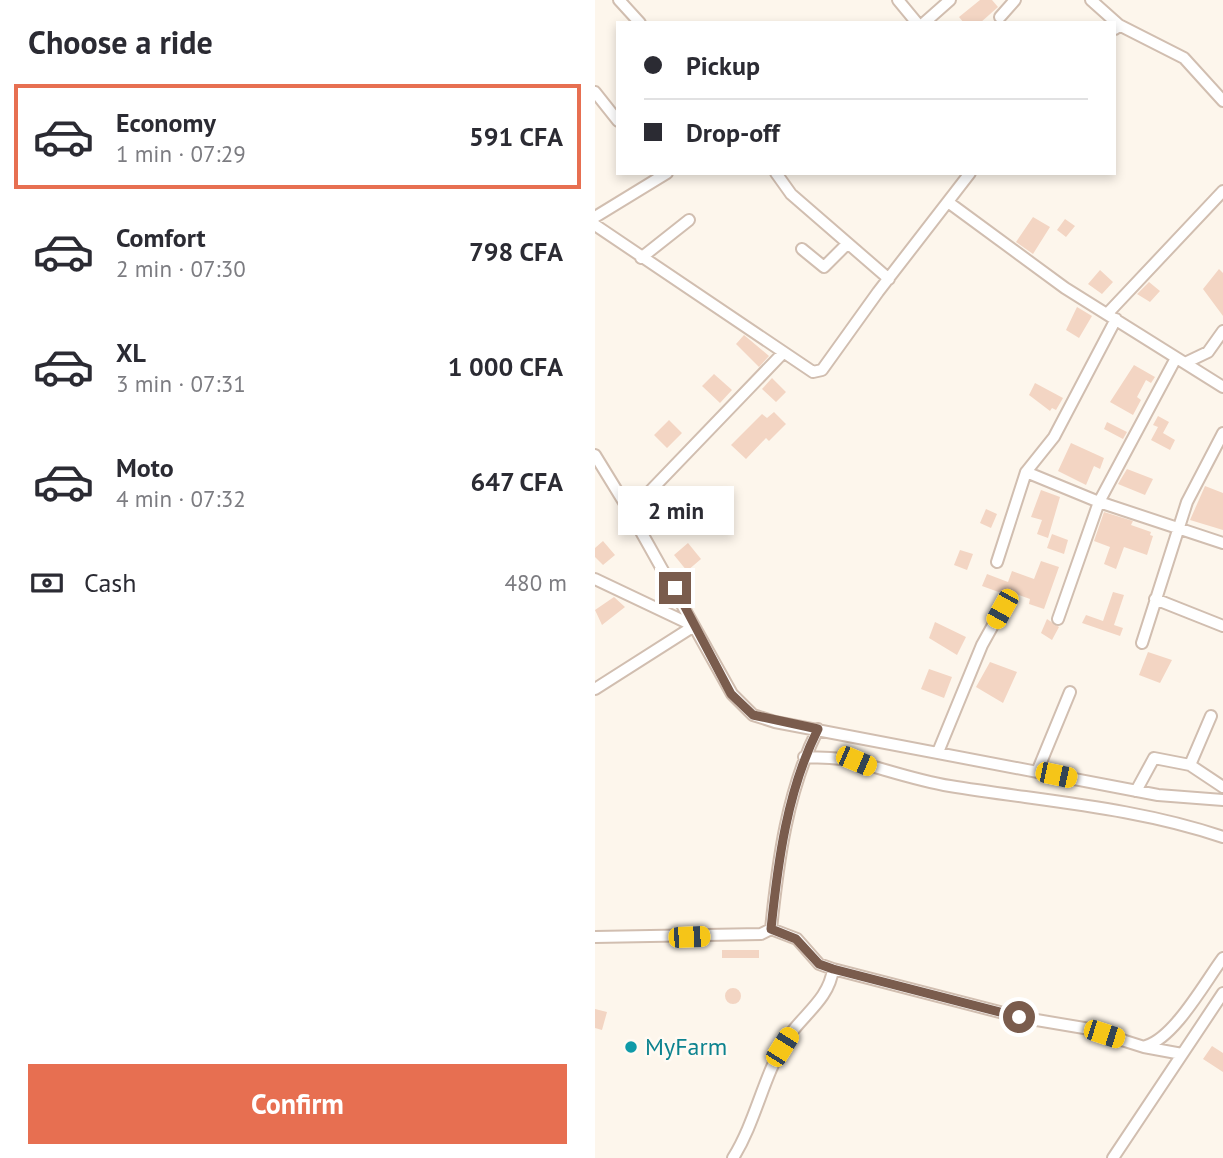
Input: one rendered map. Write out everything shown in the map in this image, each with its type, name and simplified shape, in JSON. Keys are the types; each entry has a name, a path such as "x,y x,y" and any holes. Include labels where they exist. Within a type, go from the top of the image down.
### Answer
{"street":[{"path":"619,0 638,21"},
{"path":"898,0 915,21"},
{"path":"926,21 950,0"},
{"path":"1000,17 1014,0"},
{"path":"1091,0 1111,21"},
{"path":"1117,27 1184,58 1223,100"},
{"path":"595,92 616,118"},
{"path":"595,217 660,175"},
{"path":"777,175 791,194 889,279"},
{"path":"595,225 805,370 813,372 822,370 968,175"},
{"path":"997,562 1027,472 1054,437 1112,316 1223,191"},
{"path":"948,202 1021,258 1223,387"},
{"path":"642,258 689,220"},
{"path":"802,248 824,267 847,244"},
{"path":"1058,620 1099,502 1181,360 1208,352 1223,331"},
{"path":"631,512 782,354"},
{"path":"1142,643 1187,502 1223,433"},
{"path":"595,455 631,512 731,694 753,715 1136,791 1223,800"},
{"path":"1027,472 1099,502 1223,543"},
{"path":"595,579 694,626"},
{"path":"1156,598 1223,626"},
{"path":"938,752 982,645 1002,609"},
{"path":"595,689 694,626"},
{"path":"1037,772 1070,692"},
{"path":"1190,765 1211,716"},
{"path":"771,929 784,832 804,757 818,729"},
{"path":"804,757 856,761 879,771 902,773 946,785 1155,818 1223,837"},
{"path":"1136,791 1154,758 1190,765 1223,787"},
{"path":"595,937 761,934 771,929 796,939 819,964 833,969 1019,1017 1084,1028 1182,1054"},
{"path":"1144,1046 1159,1042 1223,958"},
{"path":"733,1158 748,1133 768,1076 782,1047 793,1029 823,998 831,982 833,969"},
{"path":"1113,1158 1223,993"}],"building":[{"path":"980,0 992,0 998,7 982,21 962,21 959,17"},
{"path":"1033,217 1050,227 1033,254 1016,242"},
{"path":"1065,219 1075,226 1066,237 1057,230"},
{"path":"1219,269 1223,273 1223,316 1203,289"},
{"path":"1100,270 1113,282 1102,294 1088,284"},
{"path":"1149,282 1160,291 1150,302 1137,294"},
{"path":"1077,307 1092,316 1079,338 1066,330"},
{"path":"744,335 769,356 759,367 736,344"},
{"path":"1134,365 1155,377 1151,383 1146,380 1137,397 1141,400 1133,415 1110,402"},
{"path":"714,374 732,390 720,403 702,386"},
{"path":"772,378 786,392 776,402 762,389"},
{"path":"1035,383 1063,398 1056,410 1052,408 1050,411 1029,395"},
{"path":"774,412 786,424 769,441 766,438 746,459 731,445 762,414 767,418"},
{"path":"1158,416 1169,422 1163,433 1175,440 1170,450 1151,440 1158,427 1153,425"},
{"path":"669,420 682,433 667,448 654,435"},
{"path":"1107,422 1127,432 1123,439 1104,429"},
{"path":"1071,443 1104,458 1100,469 1094,466 1086,485 1058,471"},
{"path":"1127,469 1153,479 1145,495 1118,484"},
{"path":"1205,486 1223,493 1223,530 1190,520"},
{"path":"1041,490 1060,497 1048,538 1037,534 1042,520 1031,517"},
{"path":"986,509 997,514 991,528 980,523"},
{"path":"1104,512 1133,521 1131,525 1151,532 1150,535 1153,536 1147,555 1124,547 1116,569 1104,564 1110,547 1094,541"},
{"path":"1052,534 1068,540 1064,554 1047,548"},
{"path":"603,541 615,555 603,565 595,557 595,548"},
{"path":"688,543 701,559 687,571 674,555"},
{"path":"960,550 973,554 967,570 954,565"},
{"path":"1041,561 1059,567 1044,609 1029,604 1030,599 1016,594 1015,598 982,586 987,574 1008,582 1012,571 1034,579"},
{"path":"1113,592 1124,595 1114,625 1123,628 1120,636 1082,623 1086,615 1103,621"},
{"path":"614,597 625,607 602,625 595,610"},
{"path":"1047,619 1059,627 1052,640 1041,633"},
{"path":"935,622 966,637 957,655 929,638"},
{"path":"1148,652 1172,660 1160,683 1139,675"},
{"path":"990,662 1017,672 1003,703 976,687"},
{"path":"929,669 952,677 944,698 921,689"},
{"path":"722,950 759,950 759,958 722,958"},
{"path":"730,988 736,988 741,996 739,1002 730,1004 725,999 725,993"},
{"path":"595,1009 607,1012 602,1030 595,1028"},
{"path":"1212,1046 1223,1053 1223,1072 1203,1059"}],"place":[{"name":"MyFarm","path":"631,1047"}],"route":[{"path":"675,588 731,694 753,715 775,722 818,729 804,757 784,832 771,929 796,939 819,964 833,969 1019,1017"}]}
